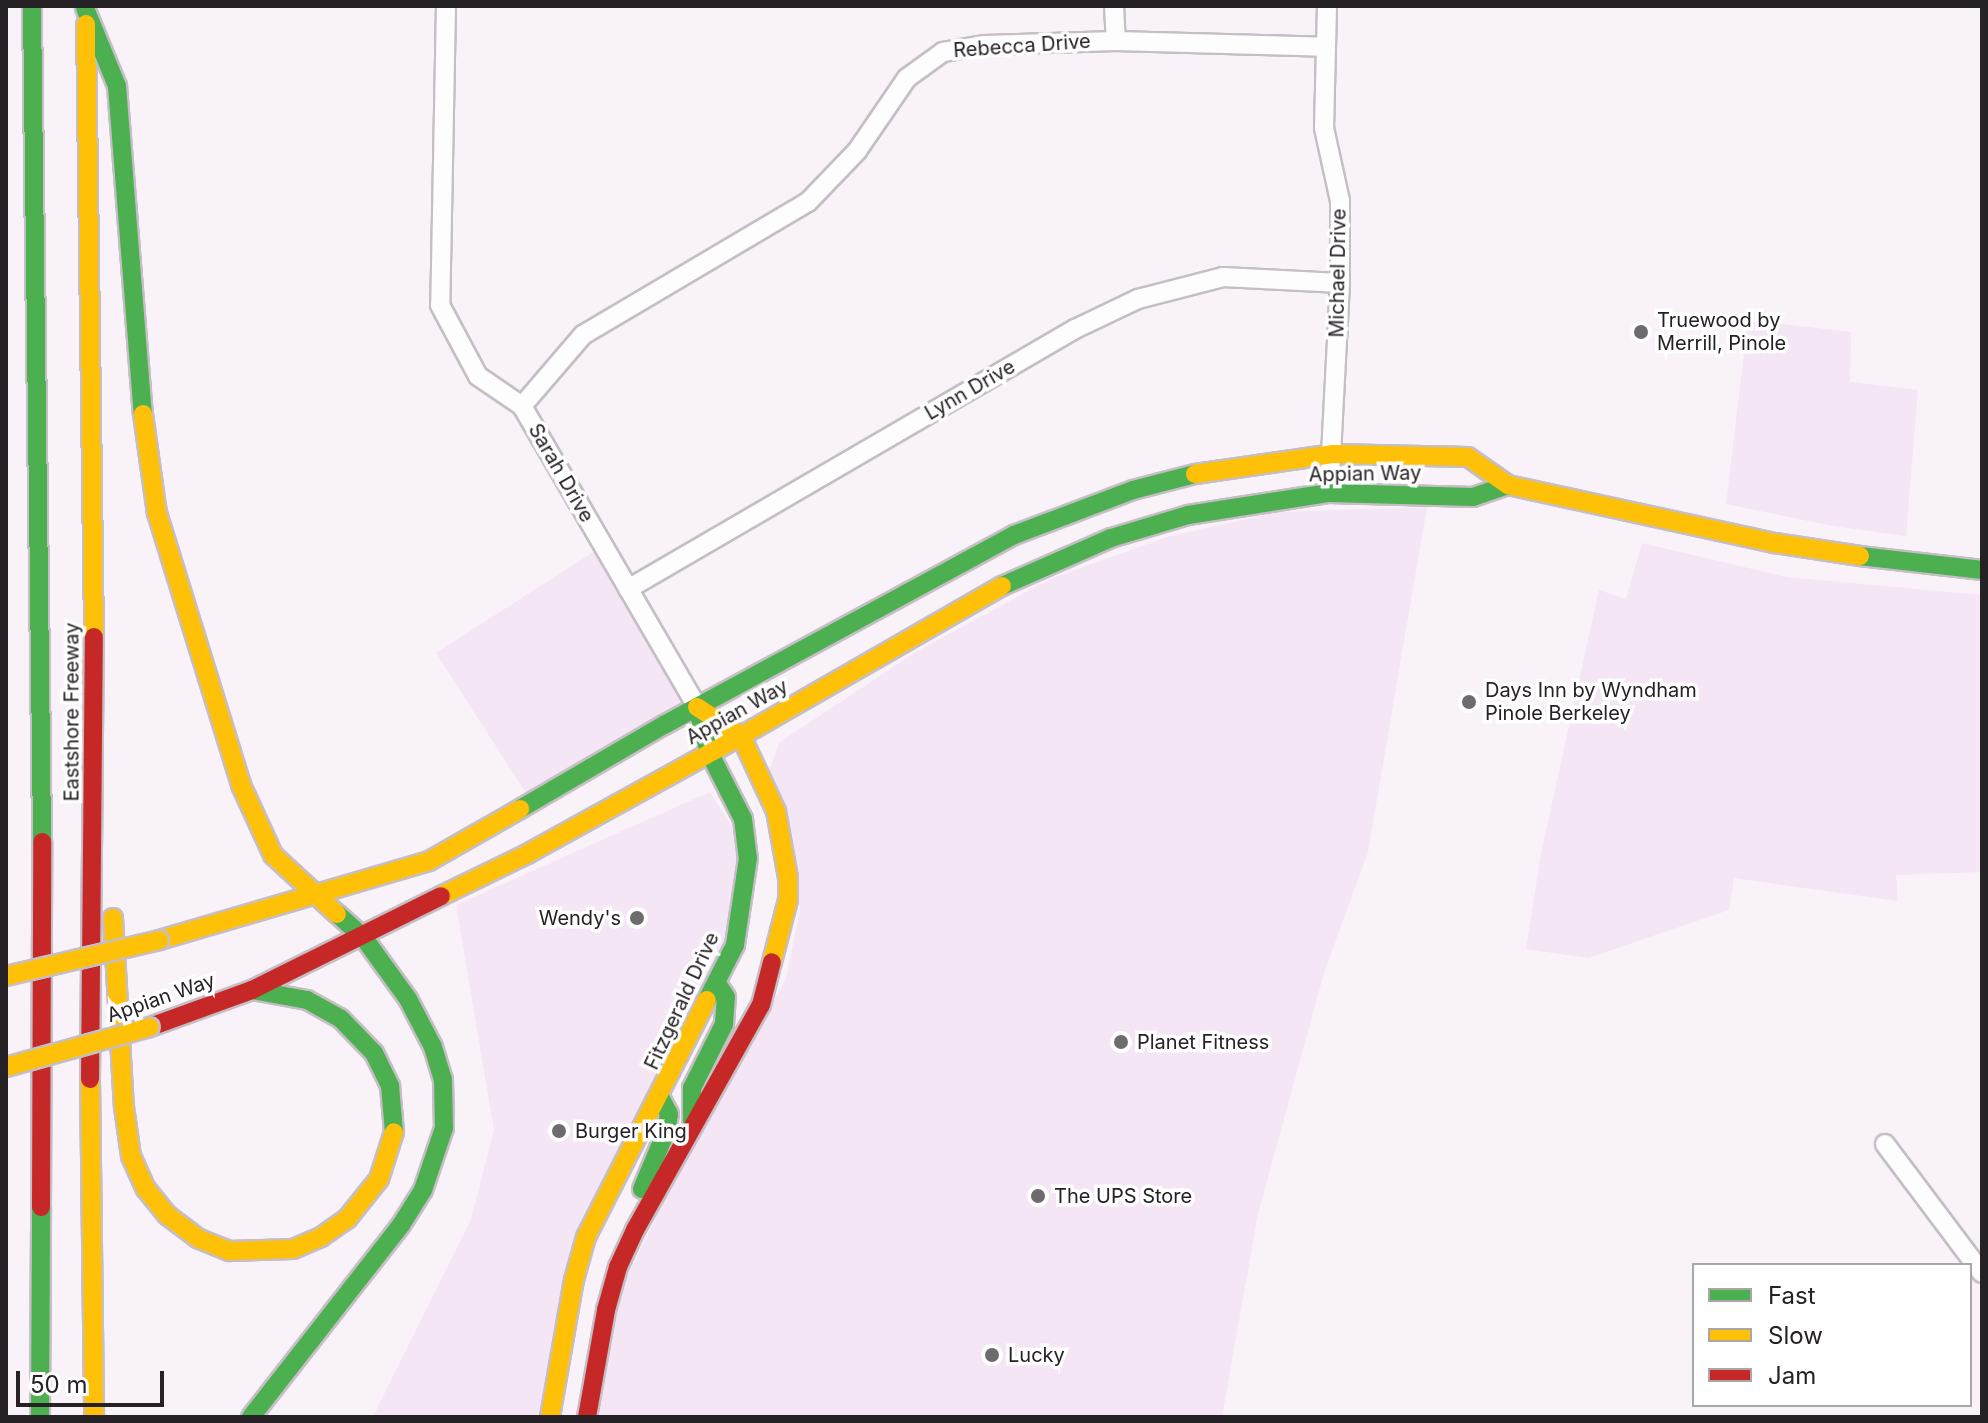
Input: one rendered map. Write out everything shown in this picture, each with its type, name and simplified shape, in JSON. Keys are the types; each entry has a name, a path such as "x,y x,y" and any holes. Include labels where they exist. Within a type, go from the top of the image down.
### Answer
{"main road":[{"name":"Eastshore Freeway","path":"32,6 42,866 40,1417"},
{"name":"Eastshore Freeway","path":"85,7 95,747 90,1102 94,1417"},
{"path":"85,7 117,86 145,435 157,513 241,785 273,855 364,938 408,999 433,1047 443,1080 444,1128 423,1190 401,1225 251,1417"},
{"name":"Appian Way","path":"6,976 159,940 429,861 697,707 1014,535 1133,490 1182,477 1243,465 1333,454 1468,457 1508,485 1787,545 1982,570"},
{"name":"Appian Way","path":"6,1067 150,1027 252,990 364,938 527,854 741,736 989,593 1047,564 1111,538 1188,515 1329,493 1473,497 1508,485"},
{"path":"587,1417 606,1310 618,1267 635,1230 761,1005 788,900 788,878 776,811 741,736 697,707"},
{"name":"Fitzgerald Drive","path":"550,1417 574,1280 586,1237 718,985 735,945 748,858 743,819 709,752 697,707"},
{"path":"95,747 113,918 124,1107 131,1156 146,1189 167,1215 197,1238 229,1251 293,1249 321,1237 347,1219 379,1179 394,1132 390,1086 374,1053 341,1019 307,1000 252,990"},
{"path":"692,1128 692,1088 724,1024 726,997 718,985"},
{"path":"635,1230 637,1200 658,1154 669,1114 660,1097"}],"street":[{"name":"Sarah Drive","path":"446,6 440,305 478,376 522,406 697,707"},
{"path":"1114,6 1116,41"},
{"name":"Michael Drive","path":"1327,6 1324,128 1340,201 1340,283 1329,493"},
{"name":"Rebecca Drive","path":"522,406 583,335 808,202 857,151 907,78 943,52 985,45 1116,41 1325,47"},
{"name":"Lynn Drive","path":"628,589 1075,329 1138,299 1223,277 1340,283"},
{"path":"1885,1144 1982,1273"}],"shaded area":[{"path":"1748,320 1851,332 1850,382 1918,390 1906,536 1833,526 1726,504"},
{"path":"1427,507 1368,852 1324,973 1258,1214 1222,1417 594,1417 611,1328 627,1276 692,1146 786,979 800,910 794,864 768,772 780,742 916,652 1050,579 1167,537 1277,512"},
{"path":"1642,543 1786,577 1982,595 1982,872 1896,875 1898,901 1734,878 1729,910 1588,958 1526,949 1541,853 1599,590 1626,599"},
{"path":"595,551 686,706 526,793 436,653"},
{"path":"710,792 740,839 735,924 577,1246 544,1417 373,1417 471,1219 494,1130 456,905"}],"traffic: fast":[{"path":"32,6 42,842"},
{"path":"85,8 117,86 143,414"},
{"path":"520,809 664,725 1014,535 1133,490 1195,474"},
{"path":"1002,586 1111,538 1188,515 1329,493 1473,497 1508,485"},
{"path":"1860,556 1982,570"},
{"path":"697,707 709,752 743,819 748,858 735,945 707,1000"},
{"path":"251,1417 401,1225 423,1190 444,1128 443,1080 433,1047 408,999 364,938 337,914"},
{"path":"692,1128 692,1088 724,1024 726,997 718,985"},
{"path":"252,990 307,1000 341,1019 374,1053 390,1086 394,1132"},
{"path":"642,1189 666,1132 669,1114 660,1097"},
{"path":"40,1417 41,1207"}],"traffic: slow":[{"path":"86,24 94,637"},
{"path":"143,414 157,513 241,785 273,855 337,914"},
{"path":"1195,474 1333,454 1468,457 1508,485 1775,543 1860,556"},
{"path":"441,896 527,854 741,736 1002,586"},
{"path":"697,707 741,736 776,811 788,878 788,900 772,962"},
{"path":"159,940 429,861 520,809"},
{"path":"113,918 124,1107 131,1156 146,1189 167,1215 197,1238 229,1251 293,1249 321,1237 347,1219 379,1179 394,1132"},
{"path":"6,976 159,940"},
{"path":"550,1417 574,1280 586,1237 707,1000"},
{"path":"6,1067 150,1027"},
{"path":"90,1079 94,1417"}],"traffic: jam":[{"path":"90,1079 94,637"},
{"path":"41,1207 42,842"},
{"path":"150,1027 252,990 441,896"},
{"path":"587,1417 606,1310 618,1267 635,1230 761,1005 772,962"}],"place":[{"name":"Truewood by Merrill, Pinole","path":"1641,332"},
{"name":"Days Inn by Wyndham Pinole Berkeley","path":"1469,702"},
{"name":"Wendy's","path":"637,918"},
{"name":"Planet Fitness","path":"1121,1042"},
{"name":"Burger King","path":"559,1131"},
{"name":"The UPS Store","path":"1038,1196"},
{"name":"Lucky","path":"992,1355"}]}
